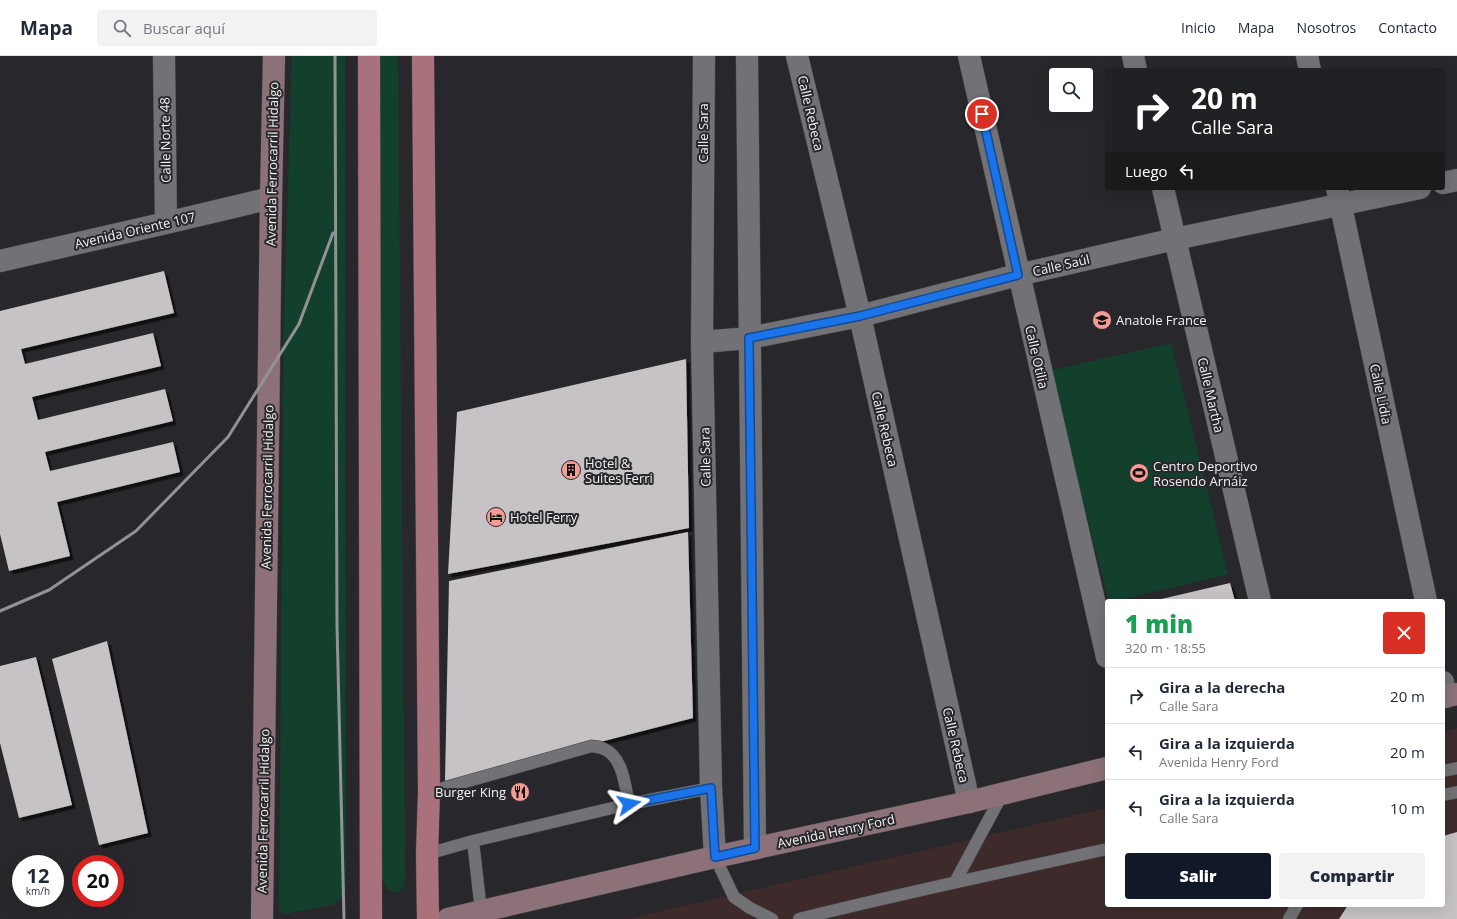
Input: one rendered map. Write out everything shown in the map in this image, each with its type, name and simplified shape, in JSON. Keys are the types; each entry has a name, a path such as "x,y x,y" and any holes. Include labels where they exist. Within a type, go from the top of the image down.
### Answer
{"main road":[{"path":"369,56 371,919"},
{"path":"423,56 429,792 427,854 428,919"}],"street":[{"name":"Calle Norte 48","path":"164,56 166,223"},
{"name":"Avenida Ferrocarril Hidalgo","path":"262,919 274,56"},
{"name":"Calle Sara","path":"704,56 702,342 711,788 715,857"},
{"path":"747,56 755,848"},
{"name":"Calle Rebeca","path":"797,56 860,316 969,802"},
{"name":"Calle Otilia","path":"969,56 1018,275 1105,648"},
{"path":"1133,56 1136,68"},
{"path":"1307,56 1310,68"},
{"path":"1445,183 1457,180"},
{"name":"Calle Martha","path":"1163,190 1260,599"},
{"name":"Calle Saúl","path":"702,342 749,338 860,316 1018,275 1175,239 1339,197 1402,190"},
{"name":"Calle Lidia","path":"1339,197 1426,599"},
{"name":"Avenida Oriente 107","path":"0,261 271,198"},
{"name":"Avenida Henry Ford","path":"448,919 755,848 969,802 1105,768"}],"lane":[{"path":"429,792 592,746 610,752 616,759 620,766 629,804"},
{"path":"1445,771 1457,768"},
{"path":"427,854 473,841 629,804 711,788"},
{"path":"1445,795 1457,792"},
{"path":"955,882 1003,793"},
{"path":"473,841 481,912"},
{"path":"799,919 955,882 1105,849"},
{"path":"715,857 734,897 750,908 772,919"},
{"path":"1289,919 1296,907"}],"shaded area":[{"path":"1457,728 1457,919 628,919 1105,808 1105,907 1445,907 1445,731"}],"green space":[{"path":"292,56 345,56 346,893 335,904 285,914 279,909 284,317"},
{"path":"376,56 398,56 405,872 404,885 398,893 388,890 381,876"},
{"name":"Centro Deportivo Rosendo Arnáiz","path":"1171,343 1228,574 1125,599 1108,599 1049,371"}],"building":[{"path":"164,271 174,313 21,349 25,364 153,333 161,366 32,397 38,420 165,389 173,421 45,452 50,471 173,442 180,472 57,502 70,556 9,571 0,534 0,311"},
{"name":"Hotel & Suites Ferri","path":"686,359 689,528 448,574 457,412"},
{"path":"688,532 693,718 445,782 449,581"},
{"path":"1230,583 1234,599 1161,599"},
{"path":"107,641 148,833 99,845 52,659"},
{"path":"36,657 72,805 19,818 0,743 0,666"},
{"path":"1457,832 1457,919 1339,919 1347,907 1445,907 1445,835"}],"railway":[{"path":"335,56 337,625 344,919"},
{"path":"0,611 49,590 136,531 228,437 299,324 333,233"}],"place":[{"name":"Anatole France","path":"1102,320"},
{"name":"Hotel & Suites Ferri","path":"571,470"},
{"name":"Centro Deportivo Rosendo Arnáiz","path":"1139,473"},
{"name":"Hotel Ferry","path":"496,517"},
{"name":"Burger King","path":"520,792"}],"route":[{"path":"629,804 711,788 715,857 755,848 749,338 860,316 1018,275 982,114"}]}
